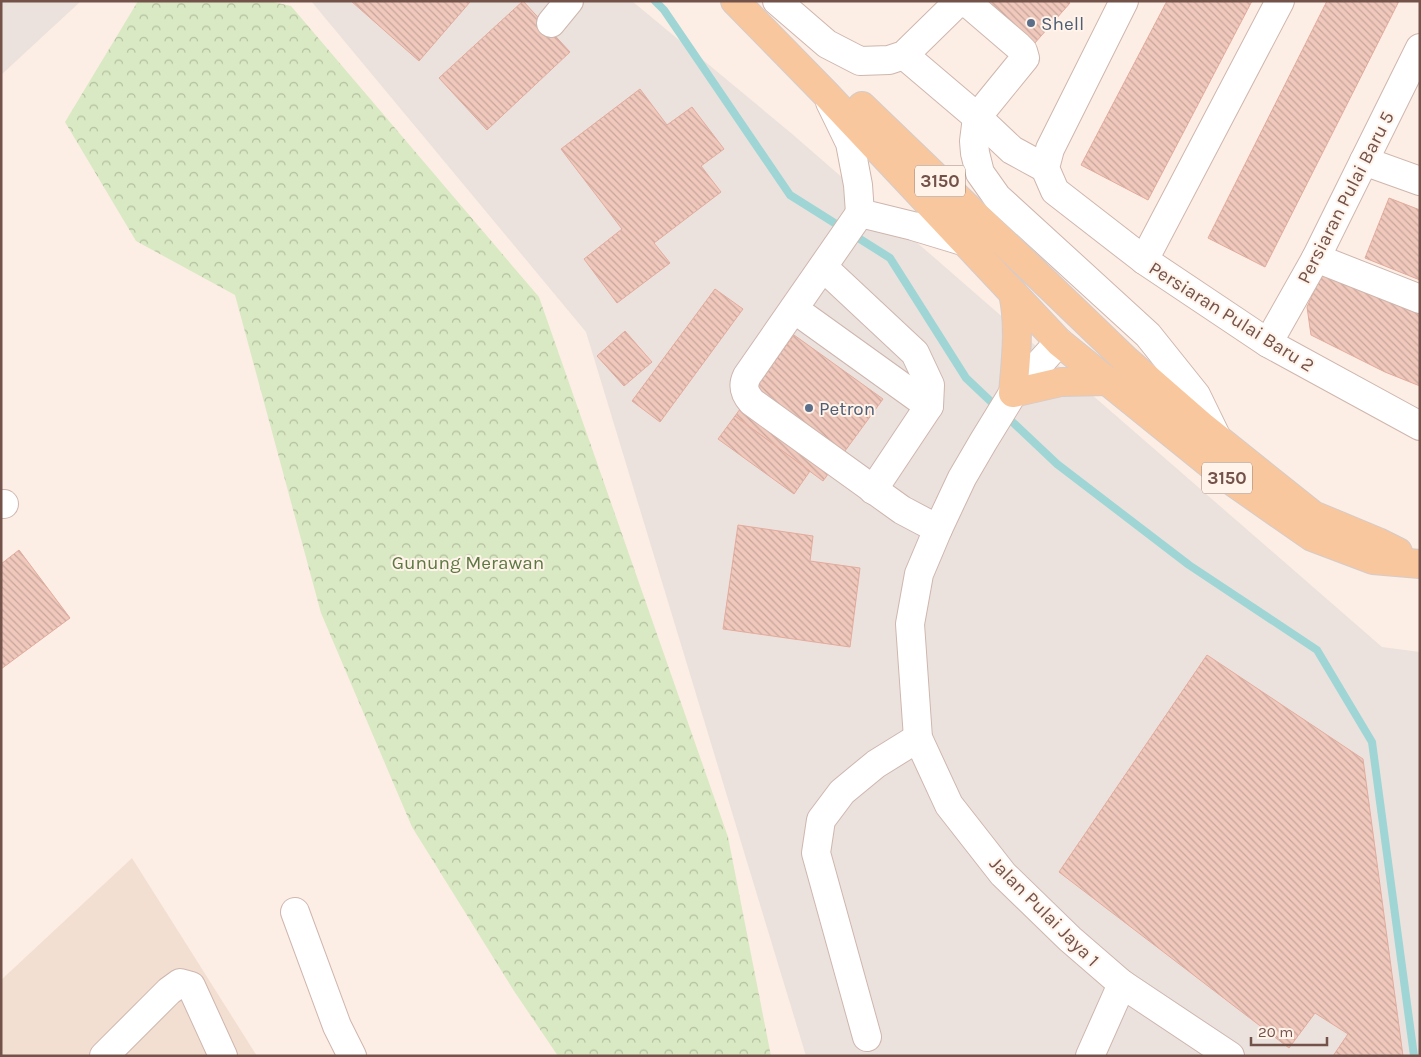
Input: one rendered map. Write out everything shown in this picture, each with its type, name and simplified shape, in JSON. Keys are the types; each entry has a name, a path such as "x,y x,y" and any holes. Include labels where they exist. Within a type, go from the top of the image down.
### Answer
{"main road":[{"name":"3150","path":"735,1 826,94 1059,342 1226,477 1312,537 1373,560 1419,564"},
{"name":"3150","path":"756,1 1125,360 1217,438 1313,515 1378,542 1419,564"},
{"path":"1019,258 1052,305 1059,321 1059,342 1078,338 1089,341 1125,360"},
{"path":"1013,293 1017,314 1018,341 1011,396 1061,382 1108,381"}],"street":[{"path":"550,23 569,1"},
{"path":"777,1 827,44 860,60 889,60 904,55 955,5 962,3 969,4 1018,46 1023,51 1025,58 978,117 974,141 980,173 997,197 1148,335 1196,395 1217,438"},
{"path":"1050,180 1050,149 1124,1"},
{"path":"1144,260 1280,1"},
{"name":"Persiaran Pulai Baru 5","path":"1268,343 1316,258 1419,52"},
{"name":"Persiaran Pulai Baru 2","path":"904,55 978,117 1012,150 1144,260 1268,343 1420,426"},
{"path":"826,94 850,143 858,186 857,218 747,376 744,382 744,390 752,402 873,490 902,510 938,529"},
{"path":"1364,161 1420,181"},
{"path":"857,218 913,226 966,242"},
{"path":"1316,258 1420,299"},
{"path":"826,262 915,353 930,385 929,406 873,490"},
{"path":"794,309 929,406"},
{"name":"Jalan Pulai Jaya 1","path":"1059,342 1011,396 983,442 962,478 919,574 910,624 918,738 949,805 1003,874 1070,939 1122,984 1230,1056"},
{"path":"867,1037 816,853 822,820 842,792 876,764 918,738"},
{"path":"295,912 337,1026 352,1056"},
{"path":"104,1056 169,991 180,983 191,986 224,1056"},
{"path":"1090,1056 1122,984"}],"shaded area":[{"path":"1,1 81,1 1,75"},
{"path":"311,1 632,1 791,133 1382,647 1420,652 1420,1056 806,1056 586,332"},
{"path":"132,858 257,1056 1,1056 1,980"}],"green space":[{"name":"Gunung Merawan","path":"138,1 269,1 291,6 539,297 728,837 771,1056 558,1056 514,991 412,827 321,613 235,295 136,241 65,122"}],"building":[{"path":"351,1 469,1 470,2 419,61"},
{"path":"523,1 570,52 487,130 439,78"},
{"name":"Shell","path":"985,1 1068,1 1070,3 1034,44"},
{"path":"1167,1 1252,1 1148,200 1081,165"},
{"path":"1327,1 1399,1 1265,267 1208,238"},
{"path":"640,89 667,125 692,107 724,149 701,166 721,192 654,243 670,263 617,303 584,259 622,229 561,149"},
{"path":"1389,198 1420,210 1420,280 1365,258"},
{"path":"1325,266 1420,305 1420,386 1385,372 1311,335 1307,307"},
{"path":"715,289 743,309 660,422 632,401"},
{"path":"625,331 652,362 624,386 597,356"},
{"name":"Petron","path":"794,335 883,399 823,481 735,416"},
{"path":"735,416 810,471 794,494 718,439"},
{"path":"738,525 813,536 810,561 860,568 850,647 723,629"},
{"path":"19,550 70,618 1,669 1,564"},
{"path":"1207,655 1363,759 1403,1056 1333,1056 1348,1034 1315,1013 1289,1048 1059,872"}],"waterway":[{"path":"655,1 664,10 790,195 890,258 966,378 1057,464 1189,565 1317,650 1372,742 1414,1056"}],"place":[{"name":"Shell","path":"1031,23"},
{"name":"Petron","path":"809,408"}]}
